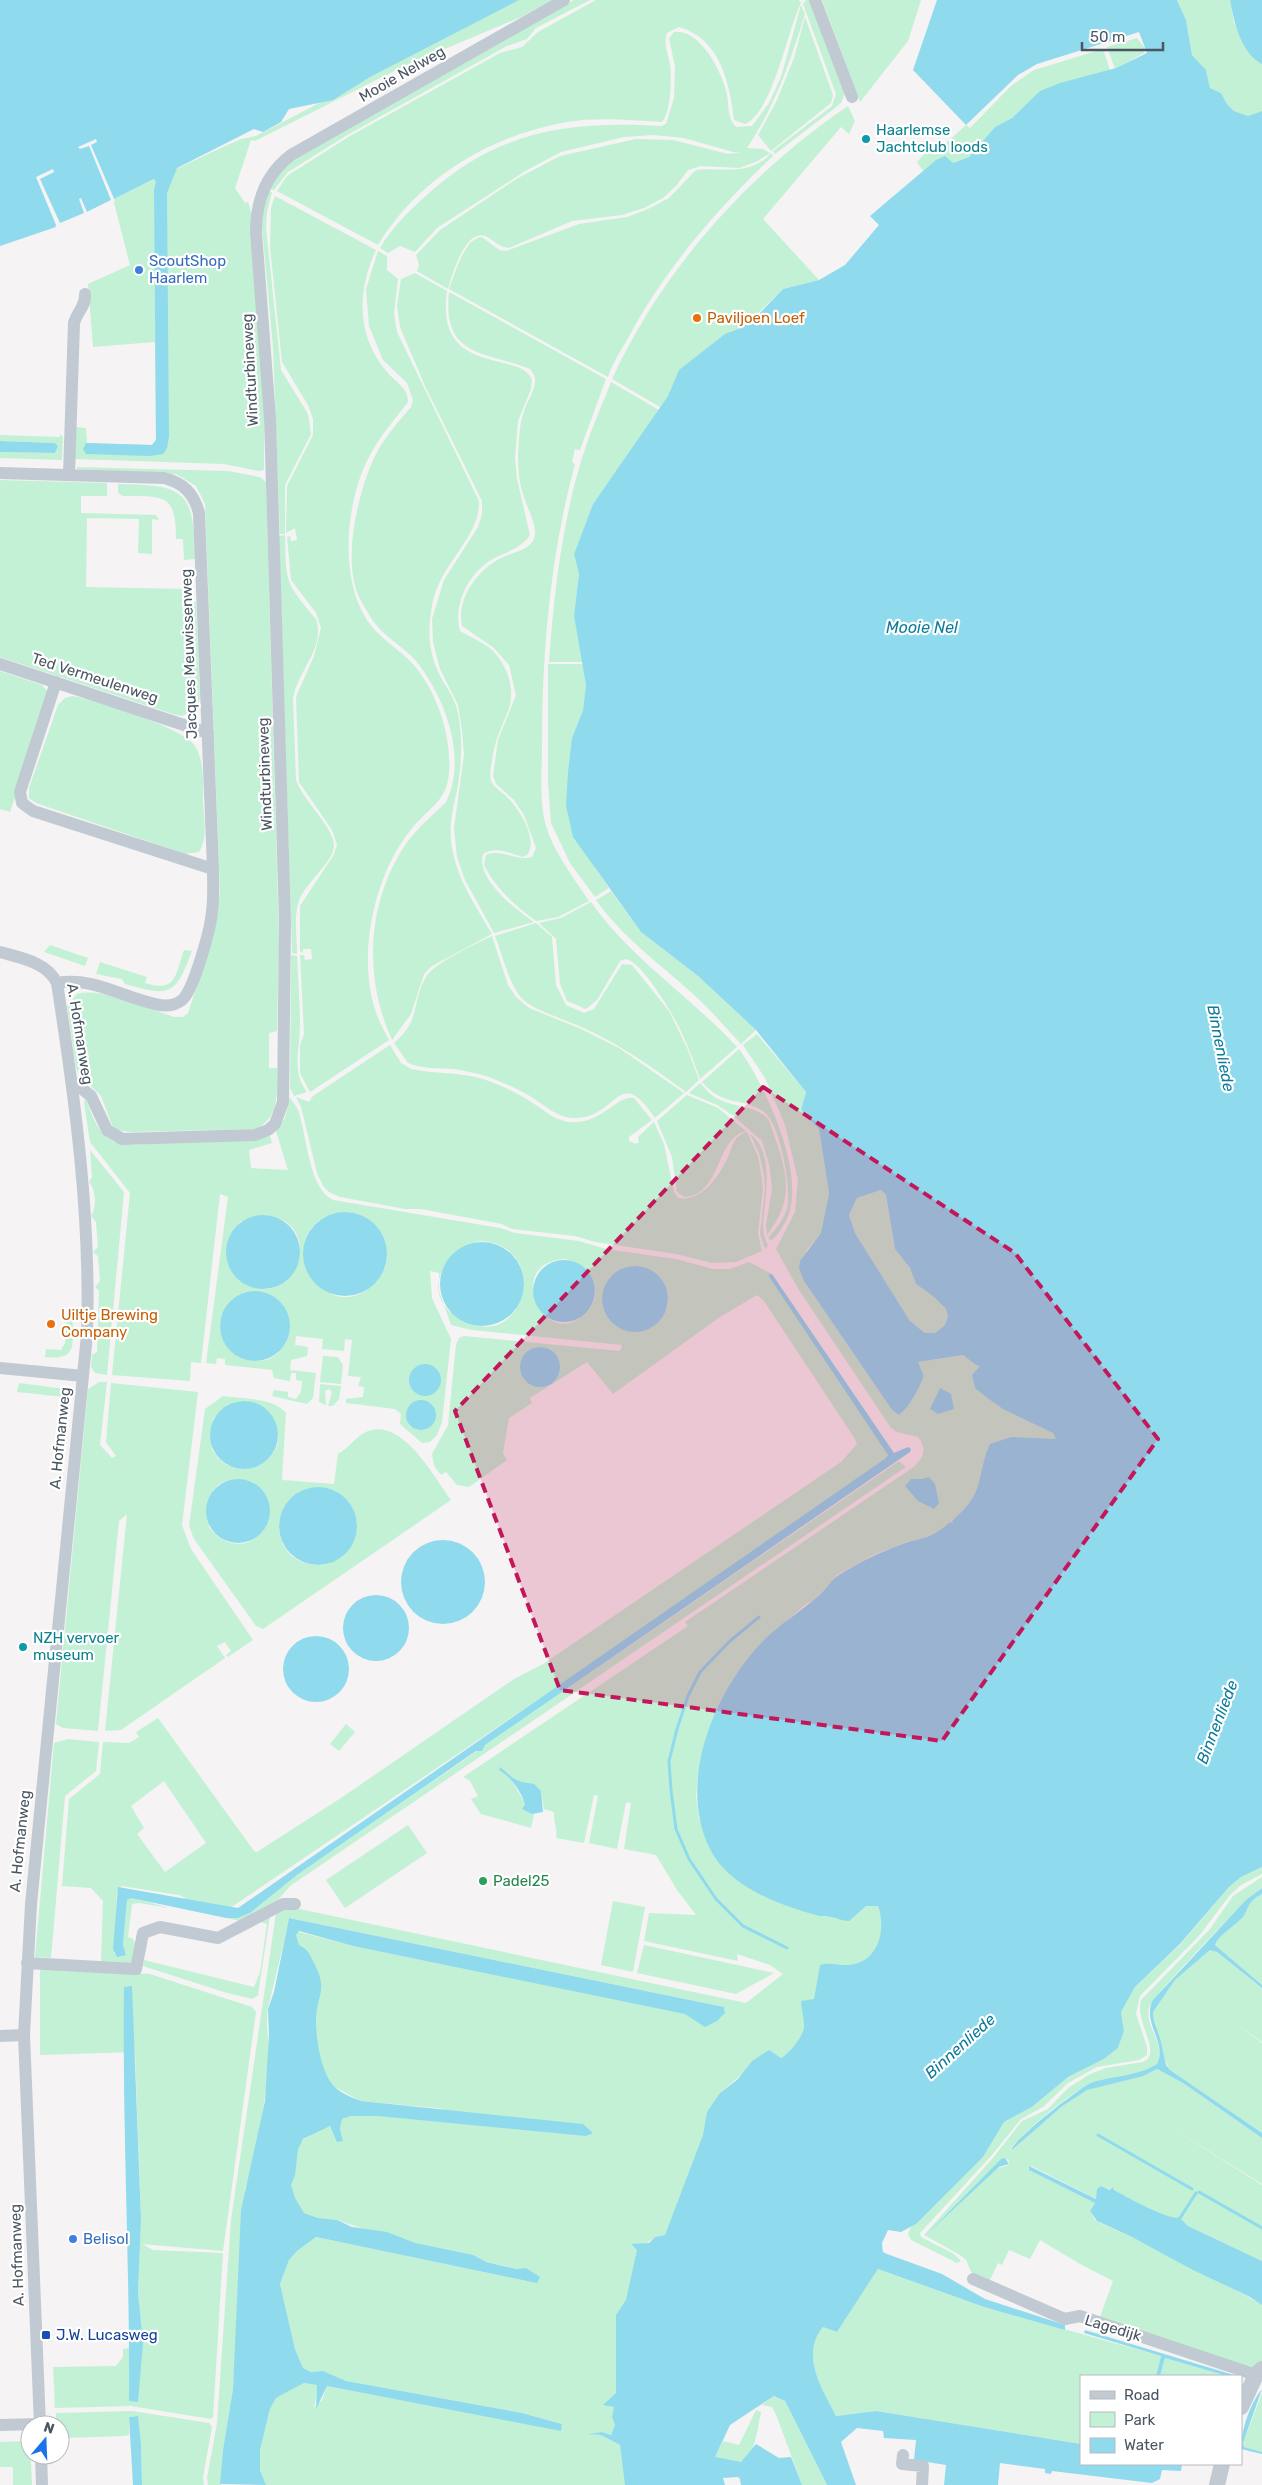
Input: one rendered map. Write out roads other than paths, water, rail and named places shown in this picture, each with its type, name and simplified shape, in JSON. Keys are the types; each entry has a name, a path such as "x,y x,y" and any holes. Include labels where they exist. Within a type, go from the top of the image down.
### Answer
{"street":[{"name":"Mooie Nelweg","path":"265,186 276,168 297,151 564,0"},
{"path":"815,0 852,97"},
{"name":"Windturbineweg","path":"71,1080 91,1096 107,1130 122,1139 255,1134 272,1127 282,1110 285,921 282,810 270,409 256,222 258,205 265,186"},
{"path":"69,475 74,323 84,304 85,294"},
{"name":"Jacques Meuwissenweg","path":"0,473 164,478 178,482 194,497 201,529 213,869 212,911 209,929 190,988 183,1000 177,1003 167,1005 152,1003 90,984 57,983"},
{"name":"Ted Vermeulenweg","path":"0,664 208,733"},
{"path":"56,682 20,792 22,803 33,811 213,869"},
{"name":"A. Hofmanweg","path":"0,952 38,964 48,971 57,983 71,1080 87,1248 88,1311 83,1376 32,1885 24,2036 40,2415"},
{"path":"0,1368 83,1376"},
{"path":"27,1964 136,1969 144,1933 160,1927 218,1938 283,1904 295,1904"},
{"path":"0,2036 24,2036"},
{"name":"Lagedijk","path":"972,2279 1065,2319 1080,2316 1259,2372 1242,2405"},
{"path":"0,2425 20,2424"},
{"path":"903,2455 902,2464 923,2466 922,2485"},
{"path":"41,2465 42,2485"},
{"path":"1217,2485 1222,2465"}],"water":[{"path":"0,0 519,0 370,77 333,100 289,109 281,122 263,132 254,129 177,168 167,193 169,437 167,448 163,454 150,456 86,454 83,449 86,443 152,445 156,440 154,189 156,182 154,179 59,226 0,246"},
{"name":"Mooie Nel","path":"937,0 1177,0 1186,20 1192,55 1206,70 1210,88 1221,93 1227,104 1234,111 1248,116 1262,111 1262,1867 1241,1877 1229,1887 1180,1944 1135,1987 1121,2012 1124,2031 1118,2048 1104,2059 1068,2077 1032,2107 1004,2122 983,2157 916,2224 901,2232 888,2230 882,2243 883,2252 887,2254 942,2274 985,2299 1065,2325 1065,2330 984,2307 878,2269 837,2332 823,2327 816,2338 813,2360 820,2383 836,2416 876,2411 1080,2444 1080,2465 1182,2465 1181,2471 1162,2470 1160,2479 1152,2483 1052,2471 1051,2474 1045,2473 1045,2469 1000,2463 998,2485 944,2485 946,2465 914,2460 916,2440 884,2438 883,2431 857,2428 841,2442 856,2485 827,2485 785,2401 774,2396 730,2425 715,2457 741,2462 756,2444 779,2458 791,2457 802,2485 741,2485 738,2477 723,2478 725,2485 625,2485 620,2445 601,2435 588,2434 602,2432 611,2435 615,2425 612,2417 614,2407 603,2405 616,2393 616,2315 626,2300 637,2250 631,2244 649,2243 655,2237 665,2235 703,2135 707,2112 720,2093 738,2079 752,2061 769,2050 781,2058 799,2039 804,2029 801,2001 814,1999 820,1965 847,1965 866,1959 878,1944 880,1935 881,1915 878,1906 866,1906 849,1921 829,1916 818,1916 786,1906 756,1892 729,1874 718,1862 710,1849 701,1823 697,1796 699,1769 705,1741 715,1714 728,1688 760,1644 818,1596 836,1577 876,1555 931,1535 950,1522 953,1523 952,1521 963,1511 975,1493 990,1444 1011,1437 1056,1439 1053,1433 1003,1409 975,1388 972,1375 980,1366 963,1355 918,1362 924,1376 911,1402 899,1415 892,1410 804,1281 799,1268 800,1261 821,1233 829,1193 819,1129 801,1110 806,1092 756,1030 698,976 641,932 573,837 566,806 568,772 572,738 583,710 586,685 574,616 579,574 574,554 593,504 668,396 679,370 725,334 741,328 755,318 783,289 819,280 845,265 879,225 870,216 936,160 945,156 953,163 969,157 995,127 1012,118 1040,91 1060,83 1116,68 1147,53 1139,32 1037,64 1018,75 966,125 913,70","holes":["881,1190 886,1195 895,1249 910,1268 916,1284 934,1297 946,1309 948,1316 945,1325 935,1333 925,1333 910,1321 855,1233 849,1215 857,1198"]},
{"path":"1230,0 1262,0 1262,64 1255,59 1244,45 1236,27"},
{"path":"0,441 55,443 58,446 55,453 0,452"},
{"path":"345,1212 368,1219 380,1231 387,1254 380,1277 368,1289 345,1296 322,1289 310,1277 303,1254 310,1231 322,1219"},
{"path":"256,1215 270,1215 284,1221 294,1231 300,1245 300,1259 294,1273 284,1283 270,1289 256,1289 242,1283 232,1273 226,1259 226,1245 232,1231 242,1221"},
{"path":"474,1242 490,1242 506,1249 517,1260 524,1276 521,1300 512,1314 506,1319 490,1326 474,1326 458,1319 447,1308 440,1292 440,1276 447,1260 458,1249"},
{"path":"558,1260 570,1260 586,1269 593,1279 595,1291 593,1303 586,1313 570,1322 558,1322 547,1317 538,1308 533,1297 533,1285 538,1274 547,1265"},
{"path":"635,1266 648,1269 658,1276 665,1286 668,1299 665,1312 658,1322 648,1329 635,1332 622,1329 612,1322 605,1312 602,1299 605,1286 612,1276 622,1269"},
{"path":"772,1274 894,1453 908,1447 911,1449 910,1452 485,1745 482,1751 476,1751 297,1875 250,1913 238,1918 226,1918 131,1898 127,1900 123,1945 126,1955 117,1957 113,1949 118,1887 238,1908 886,1458 888,1455 768,1275"},
{"path":"255,1291 274,1297 284,1307 290,1326 284,1345 274,1355 255,1361 236,1355 226,1345 220,1326 226,1307 236,1297"},
{"path":"540,1347 554,1353 560,1367 554,1381 540,1387 526,1381 520,1367 526,1353"},
{"path":"425,1364 437,1368 441,1380 437,1392 425,1396 413,1392 409,1380 413,1368"},
{"path":"940,1388 951,1394 954,1409 938,1414 930,1409"},
{"path":"421,1400 432,1404 436,1415 432,1426 421,1430 410,1426 406,1415 410,1404"},
{"path":"237,1401 251,1401 263,1406 273,1416 278,1428 278,1442 273,1454 263,1464 251,1469 237,1469 225,1464 215,1454 210,1442 210,1428 215,1416 225,1406"},
{"path":"929,1477 935,1484 939,1503 934,1509 918,1501 905,1486 911,1479"},
{"path":"232,1479 244,1479 261,1488 268,1499 270,1511 268,1523 261,1534 244,1543 232,1543 220,1538 211,1529 206,1517 206,1505 211,1493 220,1484"},
{"path":"318,1487 333,1490 346,1498 354,1511 357,1526 354,1541 346,1554 333,1562 318,1565 303,1562 290,1554 282,1541 279,1526 282,1511 290,1498 303,1490"},
{"path":"443,1540 459,1543 473,1552 482,1566 485,1582 482,1598 473,1612 459,1621 443,1624 427,1621 413,1612 404,1598 401,1582 404,1566 413,1552 427,1543"},
{"path":"376,1595 389,1598 399,1605 406,1615 409,1628 406,1641 399,1651 389,1658 376,1661 363,1658 353,1651 346,1641 343,1628 346,1615 353,1605 363,1598"},
{"path":"316,1636 329,1639 339,1646 346,1656 349,1669 346,1682 339,1692 329,1699 316,1702 303,1699 293,1692 286,1682 283,1669 286,1656 293,1646 303,1639"},
{"path":"500,1767 515,1779 534,1784 541,1791 543,1812 532,1814 522,1809 525,1805 519,1790 499,1770"},
{"path":"1262,1888 1262,1894 1252,1901 1243,1917 1215,1945 1262,1985 1262,1988 1217,1952 1210,1950 1175,1980 1153,2012 1166,2065 1170,2070 1262,2133 1262,2138 1183,2083 1157,2069 1143,2076 1087,2090 1061,2107 1011,2151 1014,2145 1033,2126 1084,2087 1099,2080 1133,2074 1157,2064 1159,2048 1150,2016 1153,2000 1246,1900"},
{"path":"289,1918 724,2007 725,2013 717,2021 705,2027 685,2014 353,1946 299,1931 296,1935 299,1945 306,1950 318,1971 321,1991 316,2020 318,2047 327,2076 339,2091 361,2101 583,2124 593,2133 586,2136 378,2116 351,2116 342,2119 340,2129 343,2141 337,2142 330,2126 303,2139 298,2149 295,2175 291,2185 295,2198 304,2213 318,2218 337,2220 352,2227 387,2232 415,2243 473,2255 486,2262 517,2269 526,2268 540,2277 537,2283 316,2237 297,2251 289,2260 280,2284 295,2349 303,2368 311,2372 323,2371 346,2381 522,2413 562,2424 561,2431 327,2386 316,2409 317,2385 304,2383 276,2398 270,2409 260,2450 260,2470 266,2485 220,2484 223,2450 233,2389 241,2210 265,2101 269,2035 268,2009 274,1992"},
{"path":"132,1986 141,2220 138,2293 143,2343 138,2402 129,2401 124,2090 124,1987"},
{"path":"1005,2158 1009,2164 999,2167 927,2234 1001,2159"},
{"path":"1029,2166 1096,2199 1097,2189 1101,2186 1109,2190 1113,2187 1114,2190 1137,2202 1167,2216 1179,2217 1188,2226 1262,2261 1262,2305 1250,2297 1097,2221 1090,2211 1095,2203 1029,2170"},
{"path":"1085,2330 1234,2375 1224,2375 1165,2358 1160,2375 1156,2375 1161,2356 1084,2333"},
{"path":"1262,2389 1243,2443 1244,2447 1262,2452 1262,2454 1242,2449 1247,2418"},
{"path":"138,2416 142,2485 133,2485 129,2417"}],"waterway":[{"path":"759,1617 730,1641 700,1672 688,1696 669,1761 671,1790 676,1829 689,1859 716,1899 743,1926 787,1948"},
{"path":"1098,2135 1192,2189"},
{"path":"1199,2192 1262,2228"},
{"path":"1180,2218 1196,2193"}],"place":[{"name":"Haarlemse Jachtclub loods","path":"866,139"},
{"name":"ScoutShop Haarlem","path":"139,270"},
{"name":"Paviljoen Loef","path":"697,318"},
{"name":"Uiltje Brewing Company","path":"51,1324"},
{"name":"NZH vervoer museum","path":"23,1647"},
{"name":"Padel25","path":"483,1881"},
{"name":"Belisol","path":"73,2239"},
{"name":"J.W. Lucasweg","path":"46,2335"}],"water label":[{"name":"Binnenliede","path":"1221,1048"},
{"name":"Binnenliede","path":"1217,1722"},
{"name":"Binnenliede","path":"960,2046"}]}
